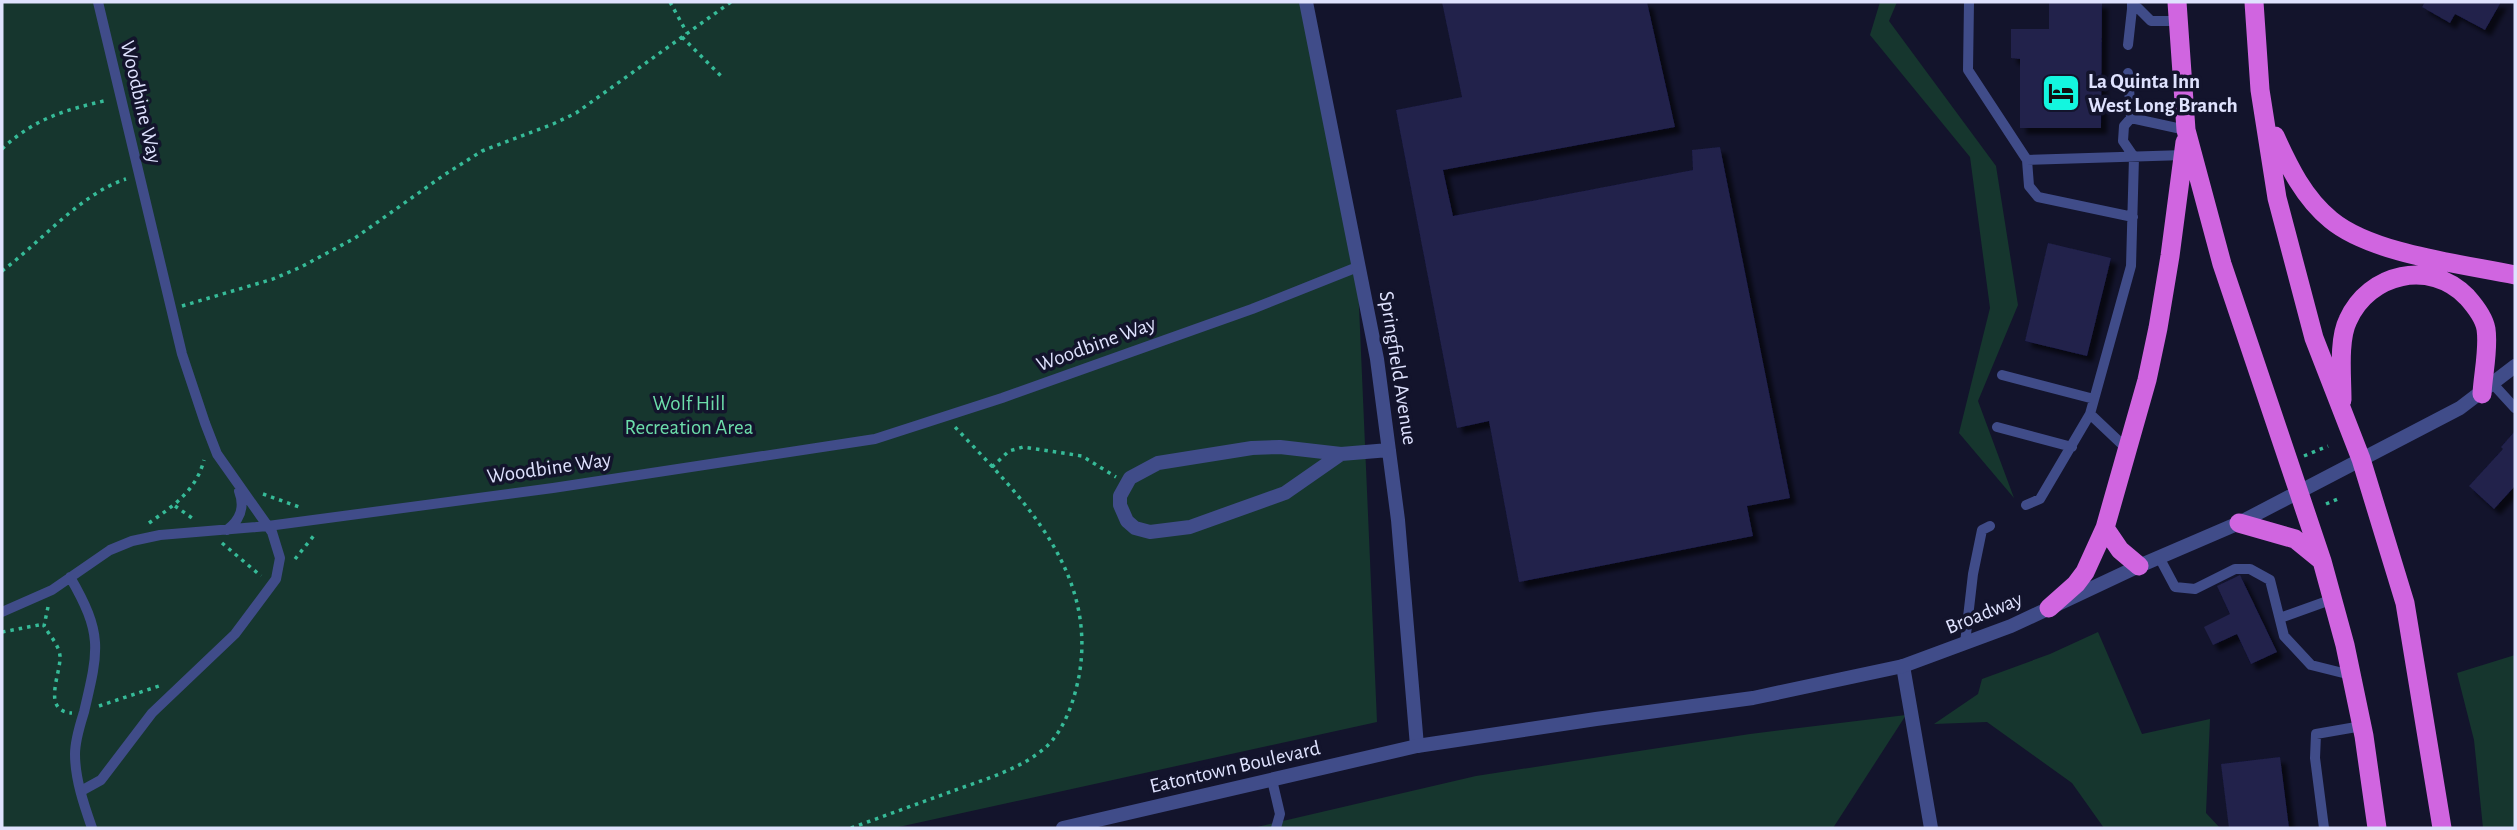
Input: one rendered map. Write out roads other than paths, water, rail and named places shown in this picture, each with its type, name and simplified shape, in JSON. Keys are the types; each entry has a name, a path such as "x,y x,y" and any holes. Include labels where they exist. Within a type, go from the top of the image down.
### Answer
{"highway":[{"path":"2254,2 2260,90 2285,234 2314,338 2361,460 2405,603 2442,828"},
{"path":"2178,11 2188,154 2333,599 2362,726 2377,828"},
{"path":"2265,113 2290,169 2305,192 2329,219 2341,228 2384,247 2515,275"},
{"path":"2049,608 2076,584 2085,572 2105,528 2147,380 2188,154"},
{"path":"2341,411 2343,333 2347,322 2356,305 2367,293 2382,282 2397,276 2419,275 2435,278 2462,292 2474,304 2486,330 2487,389"},
{"path":"2239,523 2295,539 2322,561"},
{"path":"2105,528 2120,550 2139,566"}],"street":[{"name":"Springfield Avenue","path":"1306,2 1377,359 1403,566 1417,746"},
{"name":"Broadway","path":"1417,746 1753,698 1903,666 2049,608 2239,523 2460,408 2515,367"},
{"path":"1341,454 1285,493 1190,527 1150,532 1135,528 1127,521 1120,505 1120,496 1126,484 1143,470 1158,463 1280,446 1341,454 1389,450"},
{"path":"1903,666 1931,828"},
{"name":"Eatontown Boulevard","path":"1063,828 1417,746"}],"lane":[{"name":"Woodbine Way","path":"98,2 170,309 205,423 218,454 268,526 834,447 875,439 1252,309 1360,266"},
{"path":"1969,2 1968,70 2027,160 2029,186 2038,197 2133,217"},
{"path":"2136,5 2151,20 2178,11"},
{"path":"2128,45 2136,5"},
{"path":"2026,505 2040,499 2090,414 2131,266 2134,157 2123,141 2124,126 2131,118 2128,74"},
{"path":"2131,118 2186,130"},
{"path":"2027,160 2188,154"},
{"path":"2002,375 2094,399"},
{"path":"2487,389 2515,408"},
{"path":"2090,414 2128,449"},
{"path":"1997,427 2072,447"},
{"path":"223,531 231,527 240,514 241,497 235,481"},
{"path":"2,612 51,590 110,550 132,541 268,526 278,545 279,567 276,579 235,634 152,713 107,774 81,791"},
{"path":"1965,643 1973,575 1982,530 1990,526"},
{"path":"2159,557 2175,587 2194,589 2235,569 2250,569 2270,580 2284,635 2311,665 2352,675"},
{"path":"70,577 91,618 96,646 95,665 75,751 75,768 92,828"},
{"path":"2280,618 2333,599"},
{"path":"2324,828 2315,758 2316,734 2362,726"},
{"path":"1272,780 1280,814 1276,828"}],"place":[{"name":"La Quinta Inn West Long Branch","path":"2061,93"}],"park label":[{"name":"Wolf Hill Recreation Area","path":"689,415"}]}
